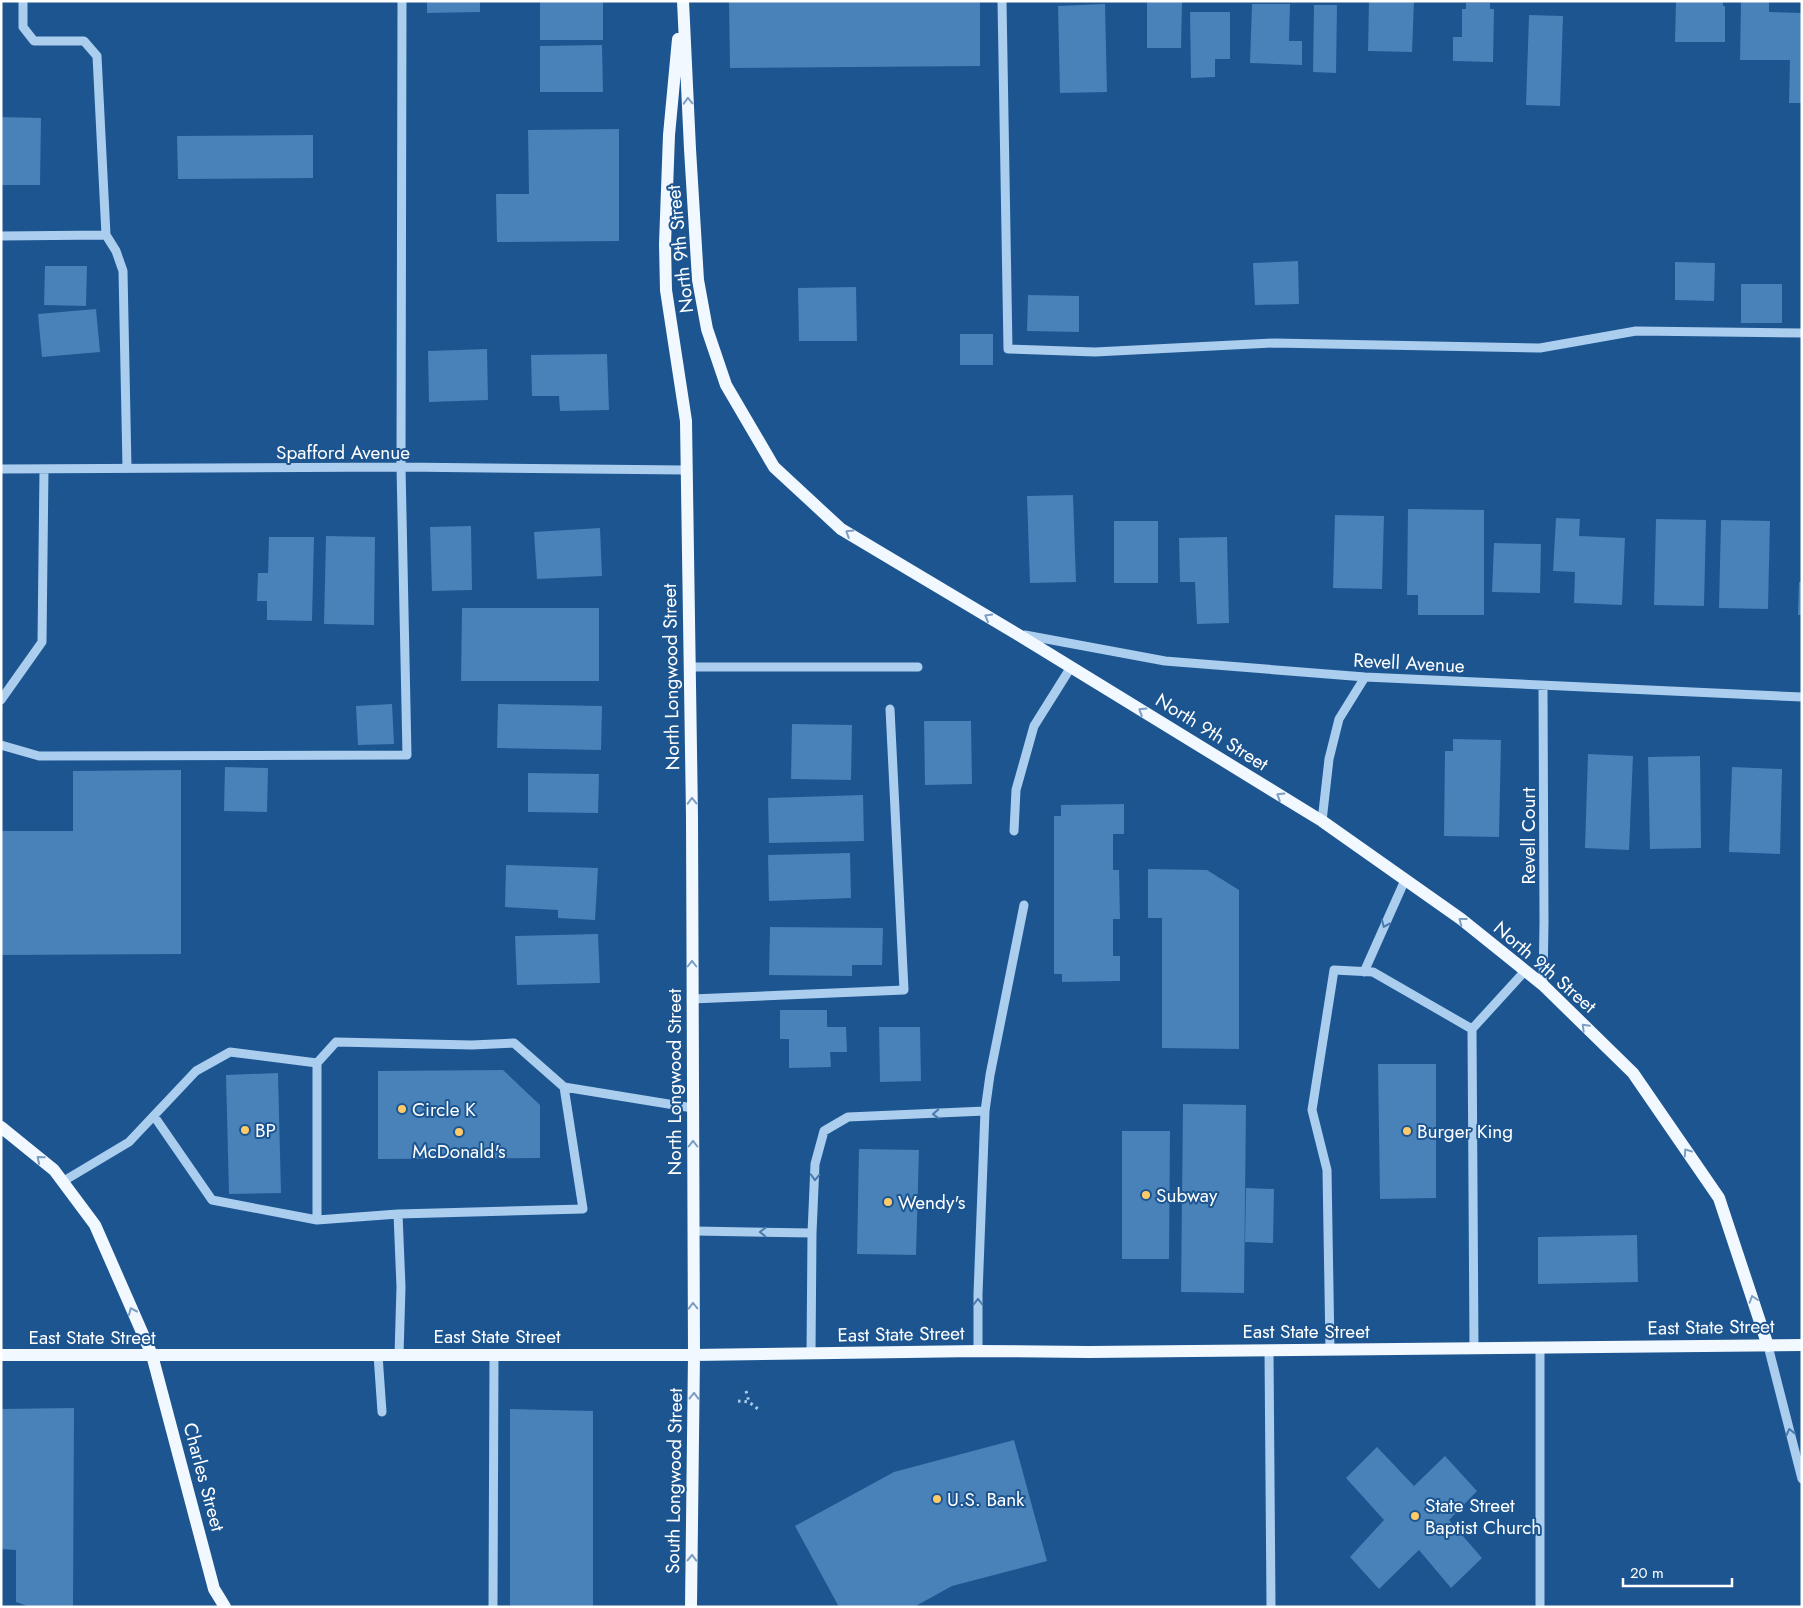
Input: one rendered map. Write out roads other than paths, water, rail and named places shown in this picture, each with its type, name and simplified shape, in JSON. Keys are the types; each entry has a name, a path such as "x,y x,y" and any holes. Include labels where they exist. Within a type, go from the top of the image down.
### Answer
{"main road":[{"name":"North Longwood Street","path":"683,1 690,150"},
{"name":"North Longwood Street","path":"683,1 669,135 665,244 666,290 686,421 685,470 690,666 694,1355"},
{"name":"North 9th Street","path":"690,150 698,280 707,330 726,385 774,467 841,529 1017,634 1322,821 1461,919 1543,985 1633,1074 1719,1198 1768,1346"},
{"name":"Charles Street","path":"1,1127 54,1170 94,1225 152,1355 214,1589 225,1607"},
{"name":"East State Street","path":"1,1356 694,1355 1802,1345"},
{"name":"South Longwood Street","path":"691,1607 694,1355"}],"street":[{"path":"23,1 23,27 34,41 84,41 97,56 106,235 116,251 123,271 127,468"},
{"path":"1,745 39,756 407,755 401,467 402,1"},
{"path":"1002,1 1008,349 1095,352 1274,343 1540,348 1636,331 1802,332"},
{"path":"1,236 106,235"},
{"name":"Spafford Avenue","path":"1,469 401,467 685,470"},
{"path":"1,700 42,642 44,469"},
{"name":"Revell Avenue","path":"1017,634 1165,661 1365,677 1802,698"},
{"path":"690,666 918,667"},
{"path":"1014,832 1016,790 1034,726 1070,667"},
{"path":"1322,821 1329,759 1339,719 1365,677"},
{"name":"Revell Court","path":"1543,686 1543,985"},
{"path":"692,1000 904,990 890,709"},
{"path":"1364,972 1405,880"},
{"path":"978,1351 978,1294 985,1111 990,1075 1024,905"},
{"path":"1330,1350 1327,1170 1312,1110 1334,970 1373,972 1472,1029"},
{"path":"1474,1349 1472,1029 1525,971"},
{"path":"317,1220 317,1063 336,1042 472,1045 514,1043 564,1087 693,1108"},
{"path":"62,1182 129,1142 196,1071 230,1052 317,1063"},
{"path":"154,1116 212,1200 317,1220 398,1214 583,1209 564,1087"},
{"path":"811,1354 812,1233 815,1164 824,1131 848,1117 985,1111"},
{"path":"398,1214 401,1287 399,1355"},
{"path":"694,1231 812,1233"},
{"path":"1768,1346 1802,1479"},
{"path":"1540,1348 1540,1607"},
{"path":"1269,1350 1271,1607"},
{"path":"378,1355 382,1412"},
{"path":"493,1607 494,1355"}],"place":[{"name":"Circle K","path":"402,1109"},
{"name":"BP","path":"245,1130"},
{"name":"Burger King","path":"1407,1131"},
{"name":"McDonald's","path":"459,1132"},
{"name":"Subway","path":"1146,1195"},
{"name":"Wendy's","path":"888,1202"},
{"name":"U.S. Bank","path":"937,1499"},
{"name":"State Street Baptist Church","path":"1415,1516"}]}
